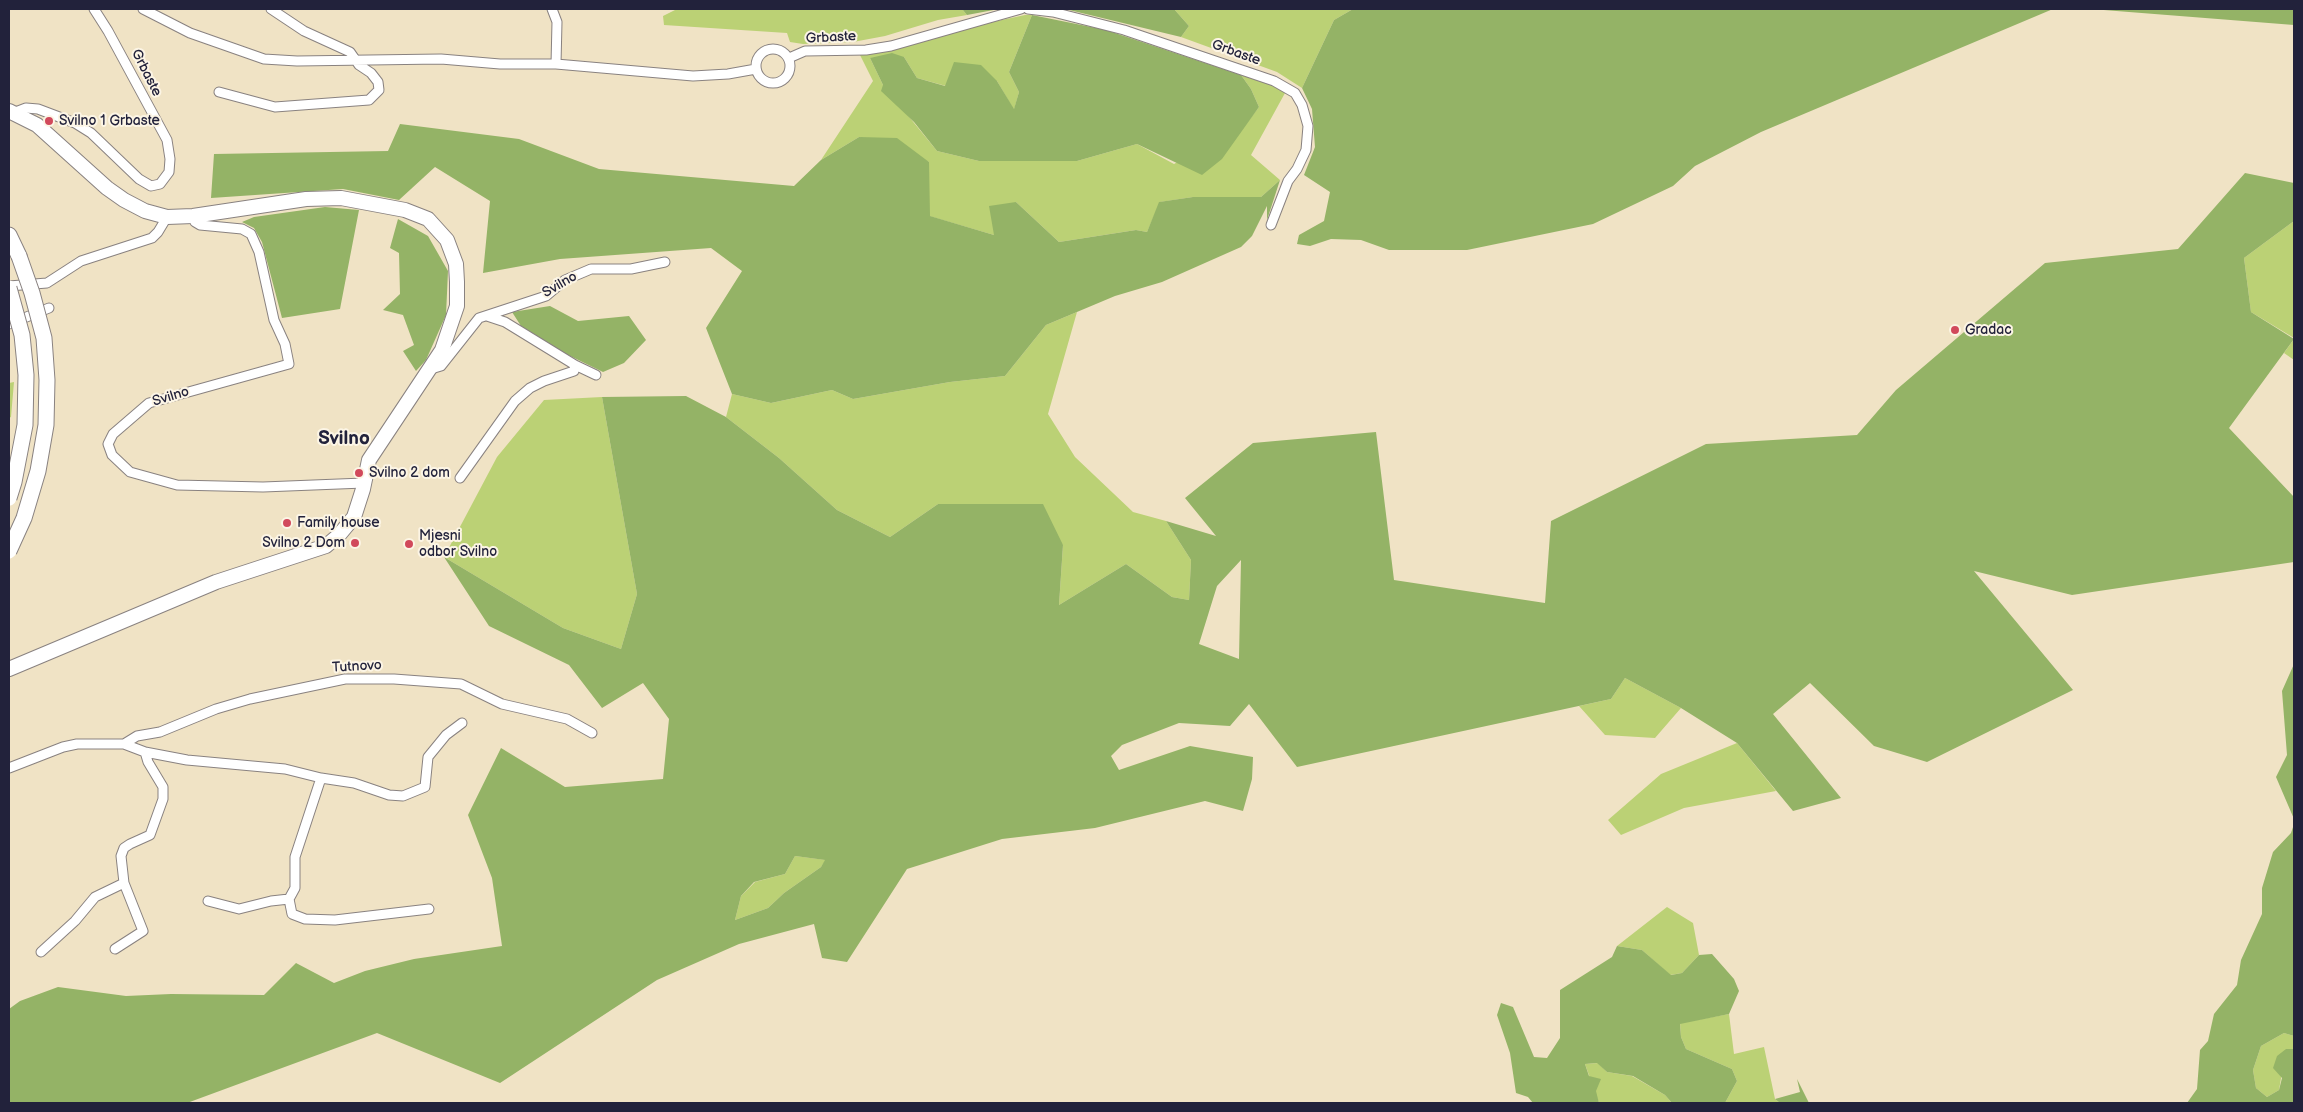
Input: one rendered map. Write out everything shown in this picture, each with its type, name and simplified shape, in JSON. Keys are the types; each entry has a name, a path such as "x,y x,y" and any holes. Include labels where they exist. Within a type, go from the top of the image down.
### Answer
{"highway":[{"path":"9,235 32,292 44,338 47,380 46,416 38,472 24,518 9,551"},
{"path":"9,287 22,335 26,375 25,425 9,498"}],"main road":[{"name":"Svilno","path":"9,669 216,582 326,546 343,531 354,517 369,460 431,369 450,330 457,306 456,264 447,240 428,219 405,210 341,198 306,199 193,216 167,217 145,211 124,200 107,188 37,125 11,112"}],"street":[{"name":"Grbaste","path":"11,112 26,108 38,109 75,123 91,133 139,178 151,186 160,184 169,172 170,159 167,140 108,31 94,9"},
{"path":"143,9 190,33 264,59 297,62 355,59 441,59 500,64 556,64 693,76 728,74 756,69"},
{"path":"219,92 275,107 369,100 379,90 378,82 371,73 359,65 350,52 304,31 271,9"},
{"path":"552,9 557,22 556,64"},
{"name":"Grbaste","path":"789,58 805,51 866,50 891,46 1021,9"},
{"name":"Grbaste","path":"1028,9 1053,12 1124,30 1274,81 1295,93 1302,105 1308,126 1306,150 1297,169 1288,181 1271,225"},
{"name":"Grbaste","path":"765,51 781,51 789,58 790,70 788,76 773,84 762,80 756,69 758,58 765,51"},
{"name":"Svilno","path":"193,216 195,222 200,225 242,229 251,234 259,252 274,320 285,344 290,364 149,403 113,434 108,444 112,455 130,472 177,485 263,487 364,483"},
{"path":"9,287 47,283 81,261 152,238 167,217"},
{"name":"Svilno","path":"431,369 441,366 479,318 546,296 565,280 591,269 631,269 665,262"},
{"path":"9,324 49,308"},
{"path":"487,316 506,322 575,365 596,374"},
{"path":"460,478 515,401 530,388 544,381 574,372 575,365"},
{"name":"Tutnovo","path":"124,744 137,736 160,732 216,709 250,699 345,679 394,679 461,684 502,704 567,719 592,733"},
{"name":"Tutnovo","path":"9,768 63,747 77,744 124,744 145,752 204,762 285,769 321,778 354,783 390,795 403,796 425,787 428,757 436,745 462,723"},
{"path":"114,949 143,931 124,883 121,856 124,848 150,835 163,799 163,787 148,762 145,752"},
{"path":"321,778 298,842 295,858 295,888 289,899 292,914 305,919 346,920 429,909"},
{"path":"41,952 75,921 95,897 124,883"},
{"path":"208,901 238,908 289,899"}],"green space":[{"path":"677,9 962,9 967,15 938,20 885,36 853,42 803,44 790,42 787,33 664,25 663,16"},
{"path":"962,9 999,9 967,15"},
{"path":"1065,9 1174,9 1189,26 1181,37"},
{"path":"1174,9 1353,9 1334,20 1302,88 1277,72 1181,37 1189,26"},
{"path":"1353,9 2053,9 1761,132 1695,166 1673,186 1593,224 1467,250 1389,250 1361,240 1331,239 1310,246 1297,244 1299,235 1324,221 1330,192 1304,175 1315,147 1312,109 1302,88 1334,20"},
{"path":"2091,9 2294,9 2294,25"},
{"path":"1032,15 1009,72 1019,92 1014,110 997,81 946,86 917,78 904,57 870,58 883,85 937,151 979,161 1077,161 1137,144 1174,164 1246,124 1259,107 1251,89 1241,75 1274,86 1285,93 1251,155 1280,180 1261,197 1193,197 1160,202 1147,232 1136,230 1059,242 1016,202 994,235 929,216 929,162 859,137 821,160 873,81 860,55 895,49 969,27"},
{"path":"1032,15 1106,30 1241,75 1251,89 1259,107 1222,159 1202,175 1137,144 1077,161 979,161 937,151 914,122 881,91 883,85 870,58 892,53 904,57 917,78 945,86 954,62 981,65 997,81 1014,109 1019,92 1009,72"},
{"path":"400,124 519,139 599,169 794,186 821,160 859,137 897,138 929,162 930,216 994,235 989,206 1016,202 1059,242 1136,230 1147,232 1159,202 1193,197 1261,197 1280,180 1267,220 1267,206 1252,236 1241,247 1162,282 1115,296 1046,325 1005,376 950,382 853,399 832,390 771,403 732,394 706,328 742,271 711,248 560,259 483,273 490,201 435,167 399,200 343,189 211,198 214,154 388,151"},
{"path":"2245,173 2294,183 2294,221 2244,258 2251,312 2294,339 2229,428 2294,497 2294,562 2072,595 1974,571 2073,690 1927,762 1874,746 1810,683 1773,714 1841,798 1793,811 1737,743 1681,708 1625,678 1611,699 1297,767 1249,704 1230,726 1179,723 1122,745 1111,756 1119,770 1190,746 1253,757 1252,779 1243,811 1205,801 1095,828 1002,839 907,869 847,962 822,958 814,924 739,944 657,980 500,1083 377,1033 187,1103 9,1103 9,1009 20,1001 58,987 126,996 171,994 264,995 296,963 334,983 365,971 414,959 502,946 492,878 468,815 501,748 565,787 663,779 669,719 643,683 602,708 569,665 489,626 444,557 563,628 621,649 637,594 602,397 686,396 726,417 779,458 837,510 890,537 938,504 1043,504 1063,545 1059,605 1126,564 1172,597 1189,600 1191,560 1166,521 1216,536 1185,498 1253,443 1376,432 1394,580 1545,603 1551,521 1706,444 1857,435 1896,390 2045,263 2178,249","holes":["1241,560 1239,658 1239,659 1199,644 1217,586","795,856 825,860 821,867 784,893 768,908 735,920 741,896 754,882 785,874"]},
{"path":"325,207 359,210 340,309 282,318 262,242 254,228 242,222 254,217"},
{"path":"398,219 428,236 448,271 446,315 426,360 416,371 403,351 414,345 403,315 383,310 400,294 399,253 390,248"},
{"path":"2294,221 2294,338 2251,312 2244,258"},
{"path":"550,306 578,321 629,316 646,340 624,363 603,372 564,353 521,326 512,312"},
{"path":"1077,312 1048,414 1075,457 1133,512 1166,521 1191,560 1189,600 1172,597 1126,564 1059,605 1063,545 938,504 890,537 837,510 779,458 726,417 732,394 771,403 832,390 853,399 950,382 1005,376 1046,325"},
{"path":"2294,339 2294,360 2284,353"},
{"path":"14,382 11,417 9,418 9,383"},
{"path":"602,397 637,594 621,649 563,628 444,557 497,457 544,400"},
{"path":"2294,664 2294,819 2276,777 2287,755 2282,691"},
{"path":"1625,678 1681,708 1655,738 1605,735 1579,706 1611,699"},
{"path":"1737,743 1776,791 1684,808 1621,835 1608,820 1661,774"},
{"path":"2294,824 2294,1036 2284,1033 2261,1046 2253,1070 2256,1088 2267,1097 2279,1090 2282,1078 2273,1068 2277,1056 2286,1049 2294,1049 2294,1103 2187,1103 2197,1089 2200,1050 2208,1041 2214,1014 2237,985 2241,960 2262,914 2262,888 2273,852 2291,833"},
{"path":"795,856 826,860 821,867 784,893 768,908 735,920 741,896 755,882 785,874"},
{"path":"1667,907 1693,923 1699,955 1682,973 1670,975 1642,950 1617,946"},
{"path":"1617,946 1642,950 1671,975 1682,973 1699,955 1712,954 1734,979 1739,991 1729,1014 1680,1024 1681,1037 1686,1049 1732,1069 1737,1081 1725,1103 1672,1103 1665,1095 1633,1076 1607,1072 1597,1063 1585,1064 1589,1076 1601,1079 1596,1091 1599,1103 1533,1103 1528,1097 1516,1093 1510,1053 1497,1015 1501,1003 1513,1007 1534,1057 1547,1058 1560,1038 1560,990 1612,957"},
{"path":"1729,1014 1734,1054 1764,1047 1775,1099 1780,1103 1725,1103 1737,1081 1732,1069 1686,1049 1681,1037 1680,1023"},
{"path":"2284,1033 2294,1036 2294,1049 2286,1049 2279,1090 2267,1097 2256,1088 2253,1070 2261,1046"},
{"path":"1598,1063 1607,1072 1632,1076 1665,1095 1672,1103 1599,1103 1585,1064"},
{"path":"1797,1079 1809,1103 1780,1103 1775,1099 1800,1092"}],"place":[{"name":"Svilno 1 Grbaste","path":"49,121"},
{"name":"Gradac","path":"1955,330"},
{"name":"Svilno 2 dom","path":"359,473"},
{"name":"Family house","path":"287,523"},
{"name":"Svilno 2 Dom","path":"355,543"},
{"name":"Mjesni odbor Svilno","path":"409,544"}],"district":[{"name":"Svilno","path":"344,439"}]}
